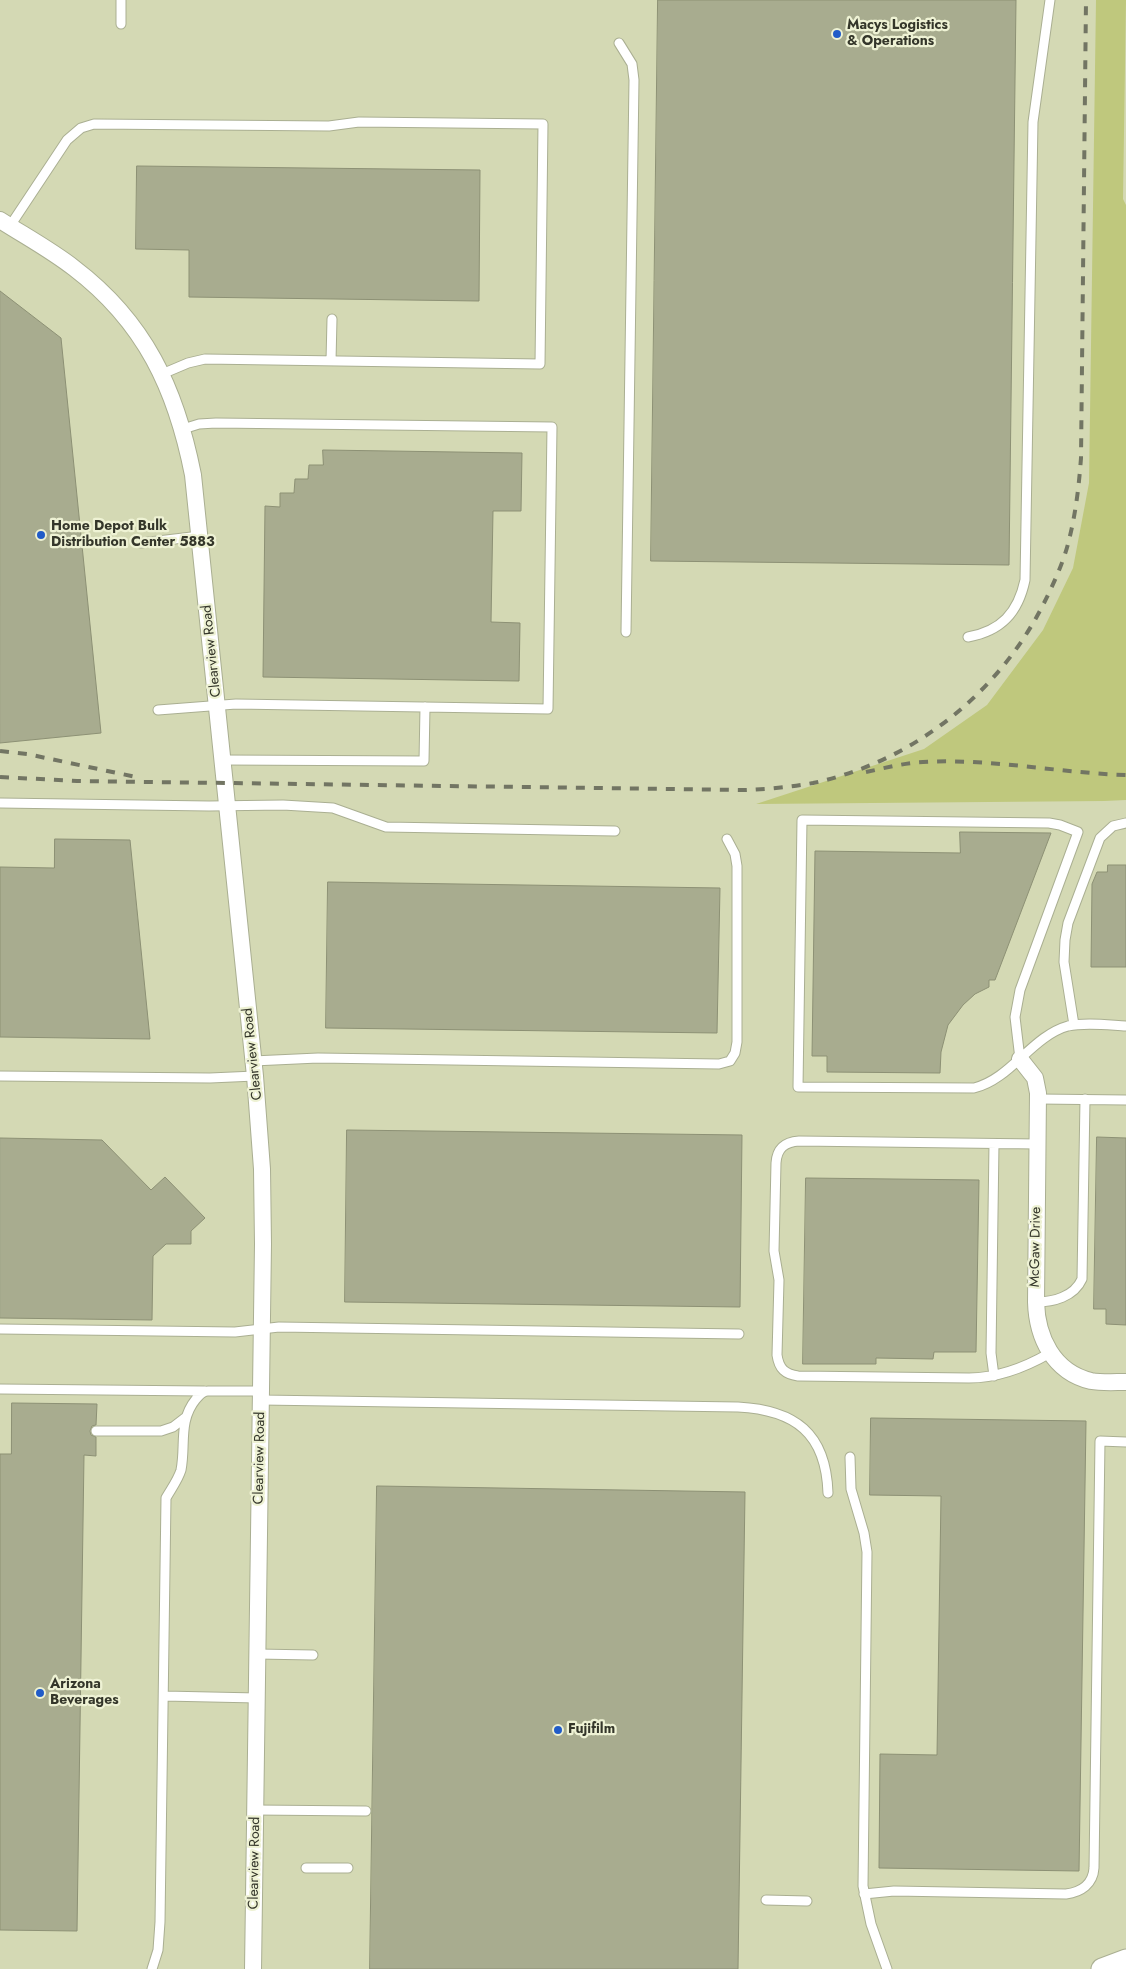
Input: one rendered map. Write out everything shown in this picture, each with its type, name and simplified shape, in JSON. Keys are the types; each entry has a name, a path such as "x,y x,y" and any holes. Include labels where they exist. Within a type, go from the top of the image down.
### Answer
{"street":[{"name":"Clearview Road","path":"5,223 63,259 100,290 135,330 162,374 174,401 183,429 193,475 254,1068 263,1194 253,1969"},
{"name":"McGaw Drive","path":"1020,1059 1035,1078 1038,1099 1036,1302 1039,1330 1050,1353 1061,1365 1084,1379 1101,1382 1126,1382"},
{"path":"1102,1969 1126,1960"}],"lane":[{"path":"121,24 122,0"},
{"path":"968,637 985,634 1001,625 1017,604 1025,580 1033,122 1050,0"},
{"path":"619,43 632,64 634,80 626,632"},
{"path":"5,223 67,140 81,128 94,124 329,126 359,122 543,124 540,364 205,360 188,363 162,374"},
{"path":"331,361 332,319"},
{"path":"158,710 217,705 548,709 552,427 216,422 199,424 183,429"},
{"path":"141,543 200,536"},
{"path":"223,760 424,761 425,707"},
{"path":"0,803 283,805 333,808 380,826 393,828 615,831"},
{"path":"1020,1059 1015,1017 1020,990 1078,832 1049,823 802,820 798,1086 974,1088 997,1078 1060,1029 1074,1025 1126,1026"},
{"path":"1074,1025 1064,962 1068,923 1100,838 1113,826 1126,822"},
{"path":"0,1076 210,1078 254,1068 318,1058 719,1064 730,1061 735,1053 737,1042 738,866 735,854 727,839"},
{"path":"1038,1099 1126,1100"},
{"path":"1036,1302 1051,1302 1060,1299 1078,1286 1082,1279 1086,1099"},
{"path":"1038,1144 799,1141 785,1144 779,1150 776,1162 774,1251 778,1280 777,1355 783,1371 798,1376 969,1378 994,1376 1022,1367 1050,1353"},
{"path":"994,1144 991,1353 994,1376"},
{"path":"0,1329 235,1332 279,1327 739,1334"},
{"path":"0,1389 204,1391 261,1396 764,1409 787,1417 797,1423 811,1436 824,1462 828,1493"},
{"path":"152,1969 158,1950 160,1922 166,1498 180,1471 186,1417 190,1406 204,1391"},
{"path":"96,1431 161,1431 172,1427 186,1417"},
{"path":"864,1894 894,1891 1066,1894 1083,1888 1090,1882 1094,1868 1100,1441 1126,1442"},
{"path":"850,1457 850,1490 862,1524 867,1552 862,1868 864,1894 871,1924 887,1969"},
{"path":"257,1654 313,1655"},
{"path":"164,1696 257,1698"},
{"path":"255,1810 366,1811"},
{"path":"306,1868 348,1868"},
{"path":"766,1900 807,1901"}],"shaded area":[{"path":"0,0 1126,0 1126,1969 0,1969"}],"green space":[{"path":"1096,0 1126,0 1123,199 1126,205 1126,800 756,804 924,749 987,705 1043,630 1073,568 1089,483"}],"building":[{"path":"658,0 1016,0 1009,565 651,561"},
{"path":"137,166 480,170 479,301 189,297 189,250 136,249"},
{"name":"Home Depot Bulk Distribution Center 5883","path":"0,291 61,338 101,733 0,743"},
{"path":"323,450 522,453 521,511 493,511 491,622 520,623 519,681 263,677 265,506 280,507 280,493 294,493 295,479 308,479 309,465 323,465"},
{"path":"960,832 1051,833 995,980 989,980 989,987 975,994 963,1005 948,1025 941,1052 940,1073 827,1072 827,1056 812,1056 815,851 960,853"},
{"path":"55,839 130,840 150,1039 0,1037 0,867 54,868"},
{"path":"1108,865 1126,865 1126,967 1091,967 1092,884 1097,872 1107,872"},
{"path":"328,882 720,888 717,1033 326,1028"},
{"path":"347,1130 742,1135 740,1307 345,1302"},
{"path":"1097,1137 1126,1138 1126,1325 1106,1324 1106,1309 1094,1309"},
{"path":"0,1138 102,1140 151,1190 165,1177 205,1218 191,1231 191,1244 166,1244 153,1256 152,1320 0,1318"},
{"path":"806,1178 979,1180 976,1352 934,1352 933,1359 876,1358 876,1364 803,1364"},
{"name":"Arizona Beverages","path":"12,1403 97,1404 96,1425 92,1426 90,1431 91,1435 96,1437 96,1456 84,1455 77,1931 0,1930 0,1454 11,1454"},
{"path":"871,1418 1086,1421 1079,1871 879,1868 880,1754 937,1755 941,1496 870,1495"},
{"name":"Fujifilm","path":"377,1486 745,1492 738,1969 370,1969"}],"railway":[{"path":"0,777 77,781 754,790 813,783 850,773 885,759 918,741 949,719 978,694 1003,666 1025,636 1044,603 1058,572 1067,548 1074,519 1081,458 1086,0"},
{"path":"0,751 27,754 136,777"},
{"path":"866,772 909,763 948,761 1126,775"}],"place":[{"name":"Macys Logistics & Operations","path":"837,34"},
{"name":"Home Depot Bulk Distribution Center 5883","path":"41,535"},
{"name":"Arizona Beverages","path":"40,1693"},
{"name":"Fujifilm","path":"558,1730"}]}
